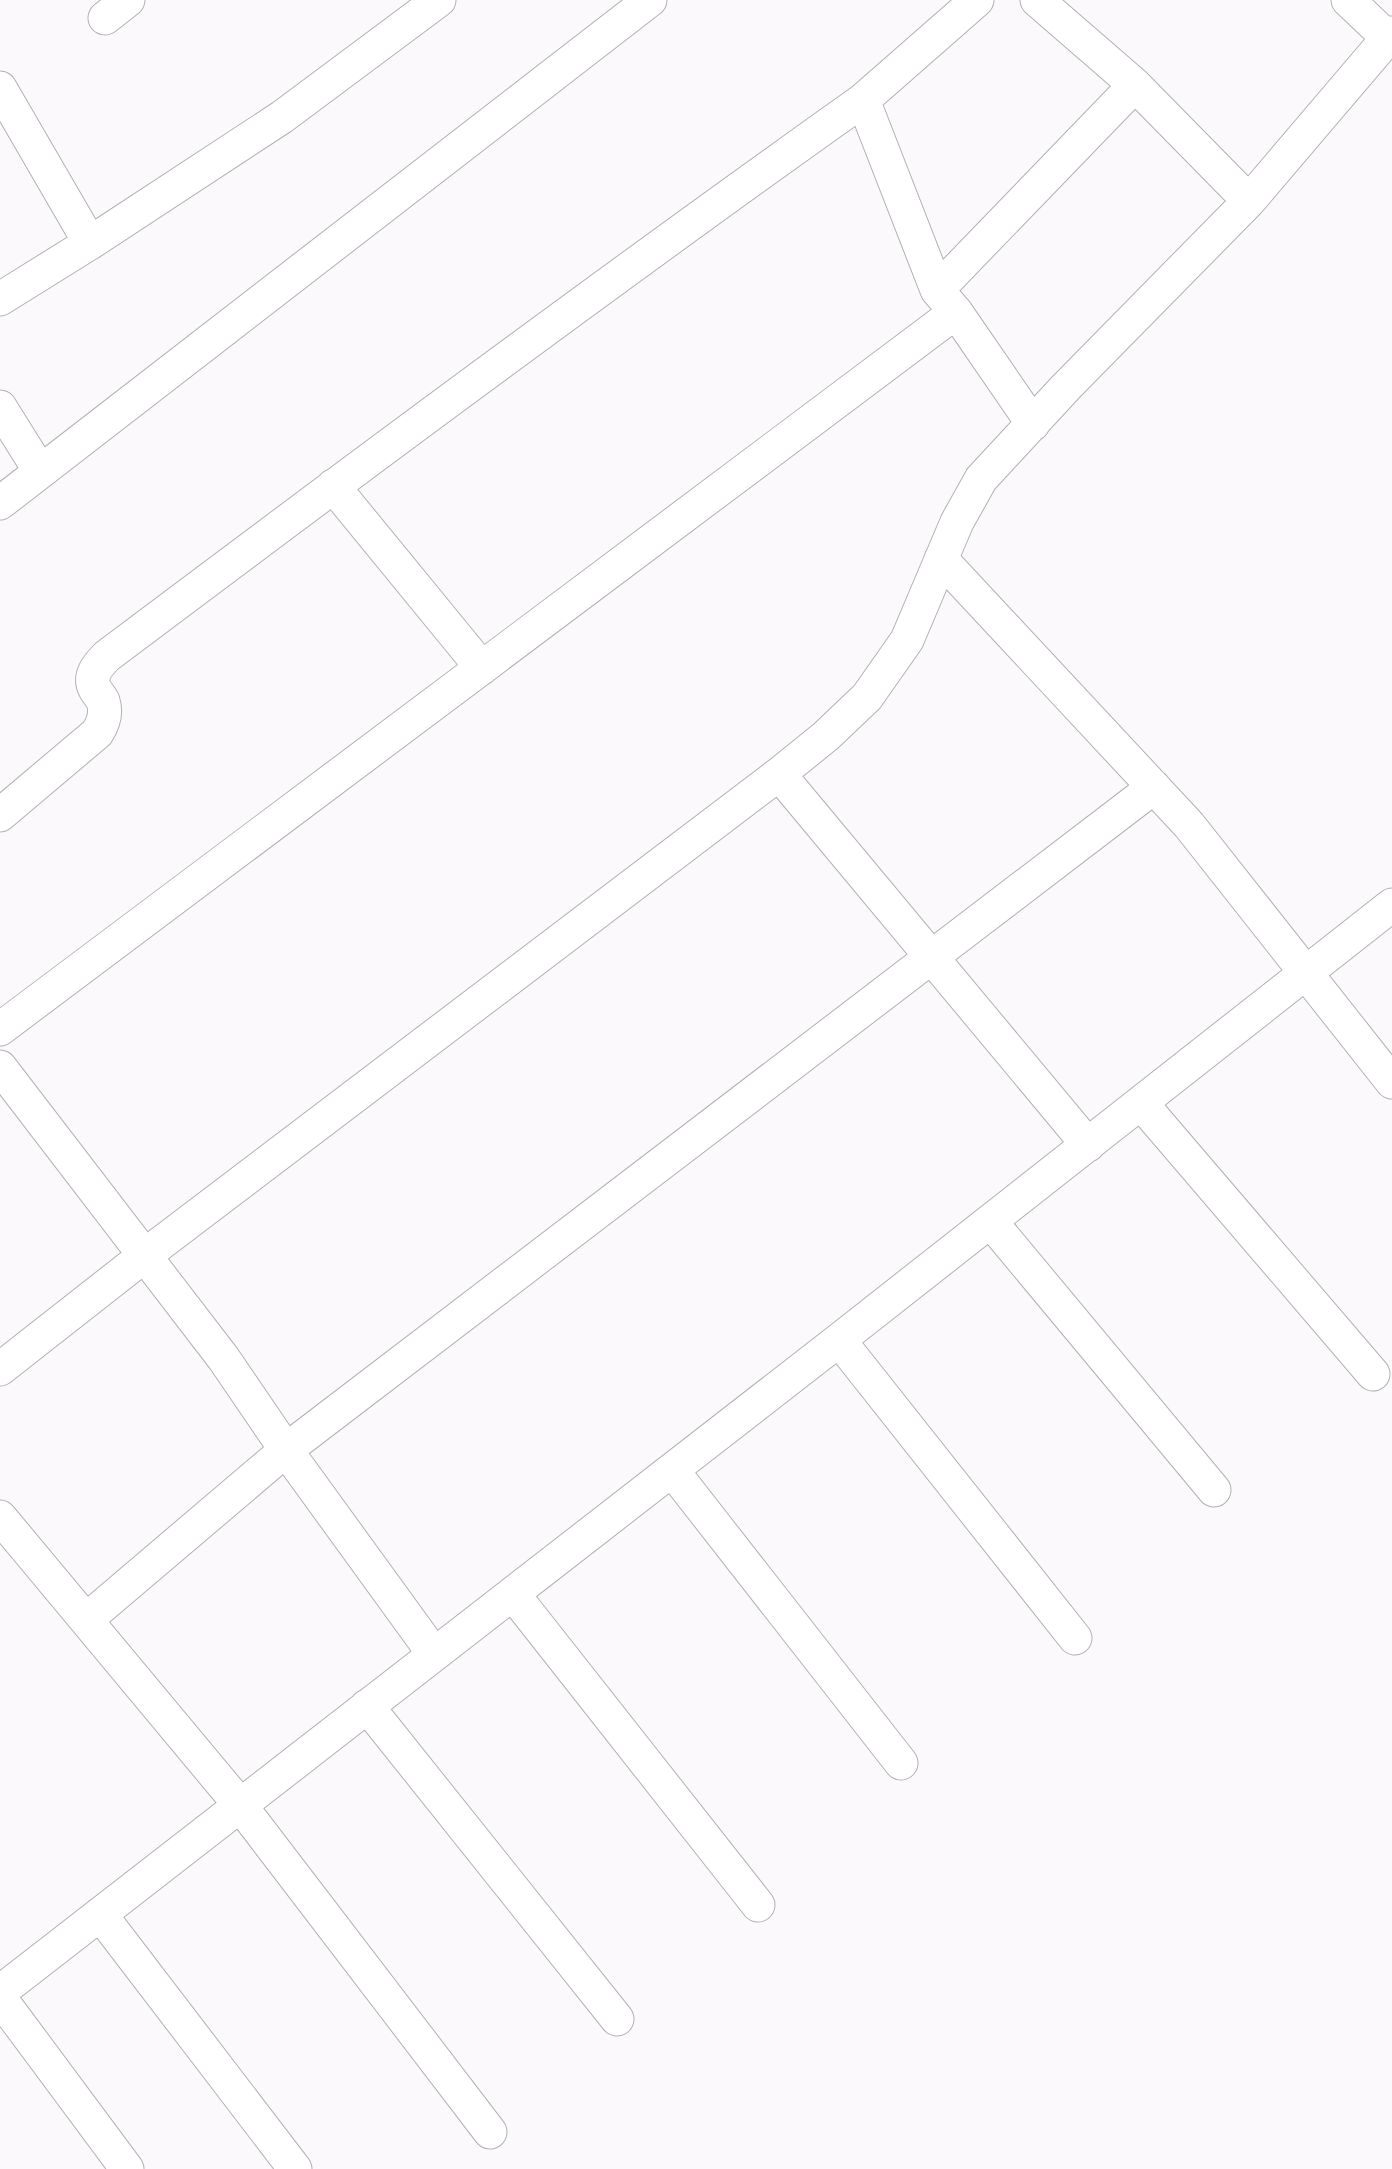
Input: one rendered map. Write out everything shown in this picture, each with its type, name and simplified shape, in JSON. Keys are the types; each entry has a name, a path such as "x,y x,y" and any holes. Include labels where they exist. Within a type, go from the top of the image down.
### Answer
{"street":[{"path":"0,299 282,117 439,0"},
{"path":"0,503 650,0"},
{"path":"0,815 97,733 103,723 104,715 103,701 93,686 93,674 99,664 333,486 674,234 863,100 977,0"},
{"path":"1037,0 1135,85 1250,201"},
{"path":"0,1369 144,1256 779,774 826,736 867,697 907,640 957,522 981,479 1066,387 1250,201 1390,36 1348,0"},
{"path":"0,1029 482,668 946,301 1135,85"},
{"path":"0,88 90,243"},
{"path":"863,100 946,301 1033,424"},
{"path":"0,407 40,471"},
{"path":"333,486 482,668"},
{"path":"941,559 1190,825 1392,1082"},
{"path":"779,774 1088,1145"},
{"path":"86,1620 286,1450 1154,787"},
{"path":"0,1992 991,1222 1392,905"},
{"path":"1356,933 1392,935"},
{"path":"0,1067 224,1359 286,1450 434,1654"},
{"path":"1142,1103 1373,1374"},
{"path":"991,1222 1214,1490"},
{"path":"839,1340 1075,1638"},
{"path":"672,1470 901,1763"},
{"path":"0,1517 240,1805 490,2132"},
{"path":"513,1594 758,1905"},
{"path":"367,1706 617,2019"},
{"path":"100,1914 295,2169"},
{"path":"0,1998 127,2169"}]}
